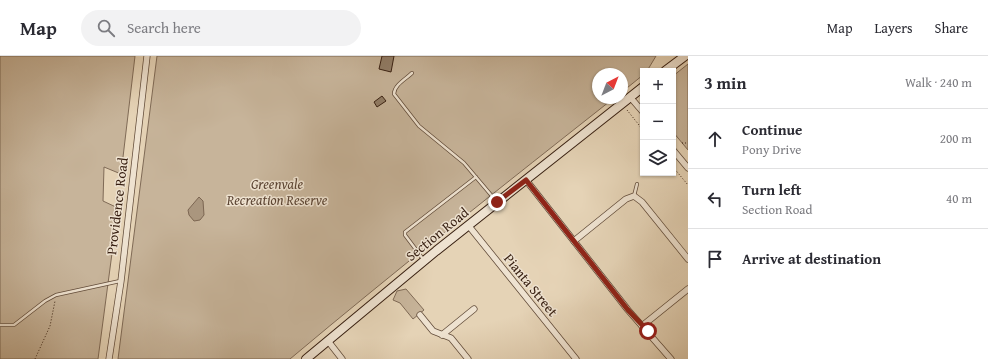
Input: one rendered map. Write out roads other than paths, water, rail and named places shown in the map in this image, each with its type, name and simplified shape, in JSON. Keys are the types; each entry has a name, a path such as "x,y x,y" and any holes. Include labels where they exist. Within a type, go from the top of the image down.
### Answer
{"street":[{"name":"Providence Road","path":"110,359 121,281 147,56"},
{"path":"669,68 685,56"},
{"name":"Section Road","path":"306,359 468,225 640,89"},
{"path":"630,97 640,109"},
{"path":"676,154 688,168"},
{"path":"526,180 628,310 671,359"},
{"path":"574,241 626,199 634,196 642,202 688,259"},
{"name":"Pianta Street","path":"468,225 576,359"},
{"path":"642,326 688,289"},
{"path":"442,334 474,309"},
{"path":"420,315 433,331 451,338 468,359"},
{"path":"328,341 342,359"}],"lane":[{"path":"412,73 397,86 394,90 394,94 419,126 464,163 497,202"},
{"path":"424,261 405,235 405,232 476,176"},
{"path":"634,196 637,184"},
{"path":"0,325 14,325 45,301 56,295 121,281"}],"park label":[{"name":"Greenvale Recreation Reserve","path":"277,192"}]}
